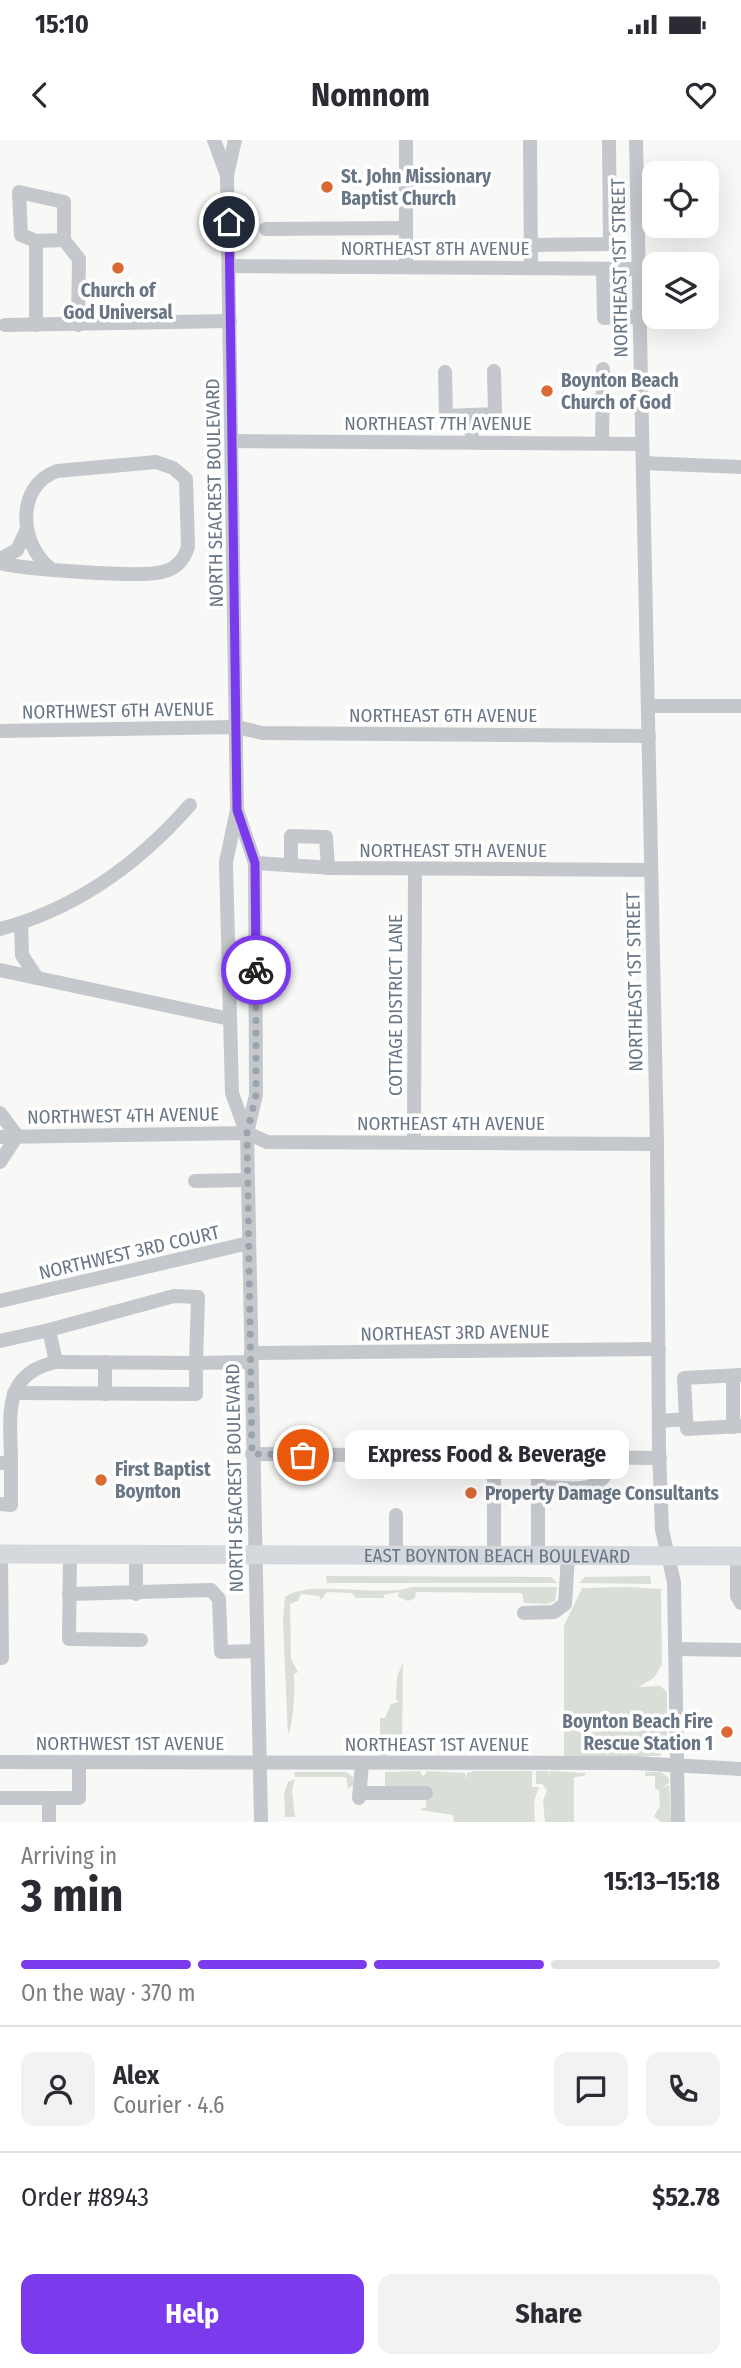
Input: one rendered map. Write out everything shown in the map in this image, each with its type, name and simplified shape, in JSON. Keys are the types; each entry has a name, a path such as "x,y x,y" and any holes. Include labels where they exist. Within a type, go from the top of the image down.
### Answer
{"main road":[{"name":"EAST BOYNTON BEACH BOULEVARD","path":"1,1554 739,1556"}],"street":[{"name":"NORTH SEACREST BOULEVARD","path":"214,140 227,175"},
{"name":"NORTH SEACREST BOULEVARD","path":"235,140 227,175 231,266 237,810 226,862 232,1093 247,1133"},
{"path":"406,140 406,267"},
{"path":"530,140 531,268"},
{"path":"530,245 610,244 609,140"},
{"name":"NORTHEAST 1ST STREET","path":"636,140 657,1144 659,1421 662,1530 674,1582 678,1822"},
{"path":"64,240 36,241 21,235 19,192 64,202 64,240 79,260 78,325"},
{"path":"266,229 406,228"},
{"path":"36,241 36,325"},
{"name":"NORTHEAST 8TH AVENUE","path":"231,266 639,269"},
{"path":"603,269 604,318 640,317"},
{"path":"2,325 230,321"},
{"path":"601,443 603,369"},
{"path":"445,372 446,416 471,415 495,414 494,370"},
{"path":"471,415 472,442"},
{"name":"NORTHEAST 7TH AVENUE","path":"233,441 642,443"},
{"path":"0,561 51,569 150,574 171,569 185,556 188,547 186,479 173,468 156,462 57,471 46,475 32,490 28,528 34,554 51,569"},
{"path":"643,463 741,467"},
{"path":"0,561 17,550 28,528"},
{"path":"648,705 741,706"},
{"name":"NORTHWEST 6TH AVENUE","path":"0,731 237,727"},
{"name":"NORTHEAST 6TH AVENUE","path":"237,727 262,733 649,736"},
{"path":"0,929 56,909 115,875 146,850 190,805"},
{"name":"NORTH SEACREST BOULEVARD","path":"237,810 255,863 256,1095 247,1133 261,1822"},
{"path":"291,865 291,836 326,837 327,868"},
{"name":"NORTHEAST 5TH AVENUE","path":"255,863 327,868 651,870"},
{"name":"COTTAGE DISTRICT LANE","path":"414,1142 415,869"},
{"path":"21,923 22,954 37,978"},
{"path":"0,970 230,1019"},
{"path":"0,1112 17,1136 0,1162"},
{"name":"NORTHWEST 4TH AVENUE","path":"0,1137 247,1133"},
{"name":"NORTHEAST 4TH AVENUE","path":"247,1133 267,1142 657,1144"},
{"path":"195,1181 248,1180"},
{"name":"NORTHWEST 3RD COURT","path":"0,1301 249,1243"},
{"path":"0,1341 174,1296 198,1297 196,1394 14,1394"},
{"path":"0,1504 11,1504 6,1463 14,1394 27,1373 41,1365 56,1362 48,1330"},
{"name":"NORTHEAST 3RD AVENUE","path":"56,1362 196,1363 251,1358 659,1349"},
{"path":"105,1362 105,1394"},
{"path":"737,1376 737,1426 687,1429 686,1419 684,1378 737,1376"},
{"path":"659,1421 686,1419"},
{"path":"252,1454 660,1458"},
{"path":"494,1456 494,1556"},
{"path":"538,1457 538,1556"},
{"path":"538,1487 597,1486 606,1478 613,1457"},
{"path":"396,1515 396,1556"},
{"path":"1,1554 2,1658"},
{"path":"70,1555 69,1639 141,1640"},
{"path":"136,1555 136,1594"},
{"path":"524,1613 554,1612 565,1604 568,1556"},
{"path":"739,1556 737,1596 741,1603"},
{"path":"69,1594 211,1590 219,1599 221,1652 256,1651"},
{"path":"675,1649 741,1650"},
{"name":"NORTHWEST 1ST AVENUE","path":"0,1762 260,1763"},
{"path":"0,1798 79,1798 79,1762"},
{"name":"NORTHEAST 1ST AVENUE","path":"260,1763 635,1763 741,1769"},
{"path":"362,1764 360,1795 426,1793"},
{"path":"48,1798 48,1822"}],"shaded area":[{"path":"326,1576 551,1577 557,1583 327,1583"},
{"path":"650,1576 651,1584 579,1583 585,1577"},
{"path":"412,1587 557,1587 555,1601 547,1604 524,1603 522,1593 416,1592 415,1598 408,1601 398,1597 399,1592 383,1595 385,1598 356,1598 352,1593 327,1592 321,1600 319,1596 301,1594 298,1601 290,1604 291,1659 298,1672 294,1674 293,1714 288,1735 283,1621 285,1597 310,1589 382,1591"},
{"path":"582,1588 661,1589 662,1664 654,1678 638,1687 660,1686 667,1692 667,1748 659,1756 564,1756 564,1626"},
{"path":"403,1662 402,1749 380,1756 380,1718 385,1718 391,1704 399,1702 396,1699 397,1677"},
{"path":"420,1771 423,1777 427,1771 465,1773 466,1779 467,1773 474,1771 532,1771 532,1787 539,1787 534,1801 535,1822 454,1822 453,1815 420,1810 426,1807 426,1786 385,1786 385,1772"},
{"path":"536,1771 549,1771 550,1778 550,1771 586,1773 584,1776 574,1777 574,1822 545,1822 543,1801 547,1790 542,1784 536,1784"},
{"path":"294,1772 346,1772 353,1777 354,1784 348,1789 346,1777 295,1777"},
{"path":"645,1772 661,1772 669,1778 669,1783 662,1788 669,1785 671,1822 661,1822 654,1816 660,1806 659,1790 655,1789 655,1776 645,1776"},
{"path":"295,1779 292,1790 295,1817 285,1817 284,1793 288,1782"}],"way so far":[{"path":"256,970 256,1095 247,1133 252,1454 303,1455"}],"place":[{"name":"St. John Missionary Baptist Church","path":"327,187"},
{"name":"Church of God Universal","path":"118,268"},
{"name":"Boynton Beach Church of God","path":"547,391"},
{"name":"Express Food & Beverage","path":"303,1455"},
{"name":"First Baptist Boynton","path":"101,1480"},
{"name":"Property Damage Consultants","path":"471,1493"},
{"name":"Boynton Beach Fire Rescue Station 1","path":"727,1732"}],"route":[{"path":"229,222 237,810 255,863 256,970"}]}
